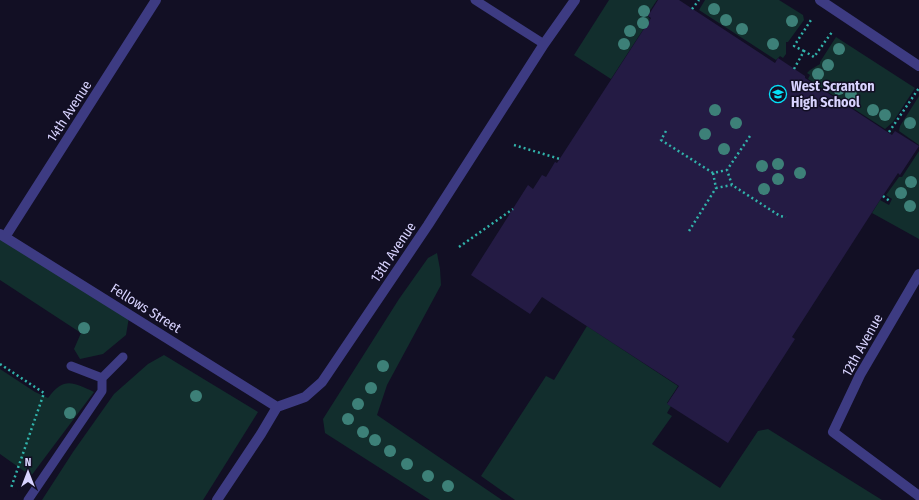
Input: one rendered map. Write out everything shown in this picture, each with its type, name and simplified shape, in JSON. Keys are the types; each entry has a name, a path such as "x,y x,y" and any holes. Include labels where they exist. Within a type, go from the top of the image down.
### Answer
{"street":[{"name":"14th Avenue","path":"2,236 156,0"},
{"name":"13th Avenue","path":"277,407 305,397 322,382 428,225 544,44 575,0"},
{"path":"820,0 919,66"},
{"name":"Fellows Street","path":"2,236 277,407"},
{"name":"12th Avenue","path":"919,274 860,375 833,432 919,496"},
{"path":"217,500 277,407"}],"lane":[{"path":"475,0 544,44"},
{"path":"28,500 102,391 102,378 123,357"},
{"path":"72,366 102,378"}],"path":[{"path":"692,9 699,0"},
{"path":"811,20 794,46 804,52 814,57 832,32"},
{"path":"794,69 804,52"},
{"path":"889,132 919,88"},
{"path":"666,131 661,140 713,174 716,188 689,231"},
{"path":"713,174 727,170 750,136"},
{"path":"514,145 560,158"},
{"path":"727,170 732,185 780,216 786,217"},
{"path":"716,188 732,185"},
{"path":"883,196 891,202"},
{"path":"459,247 513,208"},
{"path":"0,364 44,393 11,488"}],"green space":[{"path":"609,0 657,0 647,15 650,19 611,79 574,55"},
{"path":"705,0 779,0 803,15 804,20 788,42 786,42 786,54 783,58 780,56 776,60 699,10"},
{"path":"836,37 915,88 893,122 885,129 808,79 810,75 807,73 820,64"},
{"path":"919,96 919,145 899,131 900,126"},
{"path":"919,151 919,239 872,213 880,200 889,205 892,199 886,195 899,177 902,177"},
{"path":"0,235 129,317 126,335 103,354 80,359 74,349 81,333 0,280"},
{"path":"437,253 441,285 387,385 377,415 502,500 430,500 325,433 323,419 399,299 428,258"},
{"path":"587,326 678,386 667,403 671,406 667,413 672,416 652,444 720,488 758,431 768,429 882,500 515,500 481,476 546,376 554,380"},
{"path":"164,355 258,412 203,500 42,500 73,452 114,394 148,364"},
{"path":"0,369 35,392 48,398 59,387 69,383 94,392 31,476 0,454"}],"building":[{"name":"West Scranton High School","path":"658,0 679,0 775,63 778,58 805,76 805,78 892,135 895,131 919,146 900,175 898,173 880,200 792,337 795,339 728,443 667,404 679,386 542,297 530,314 471,275 528,185 533,189 542,175 546,177 555,162 557,163 651,18 648,16"}],"place":[{"name":"West Scranton High School","path":"778,94"}]}
